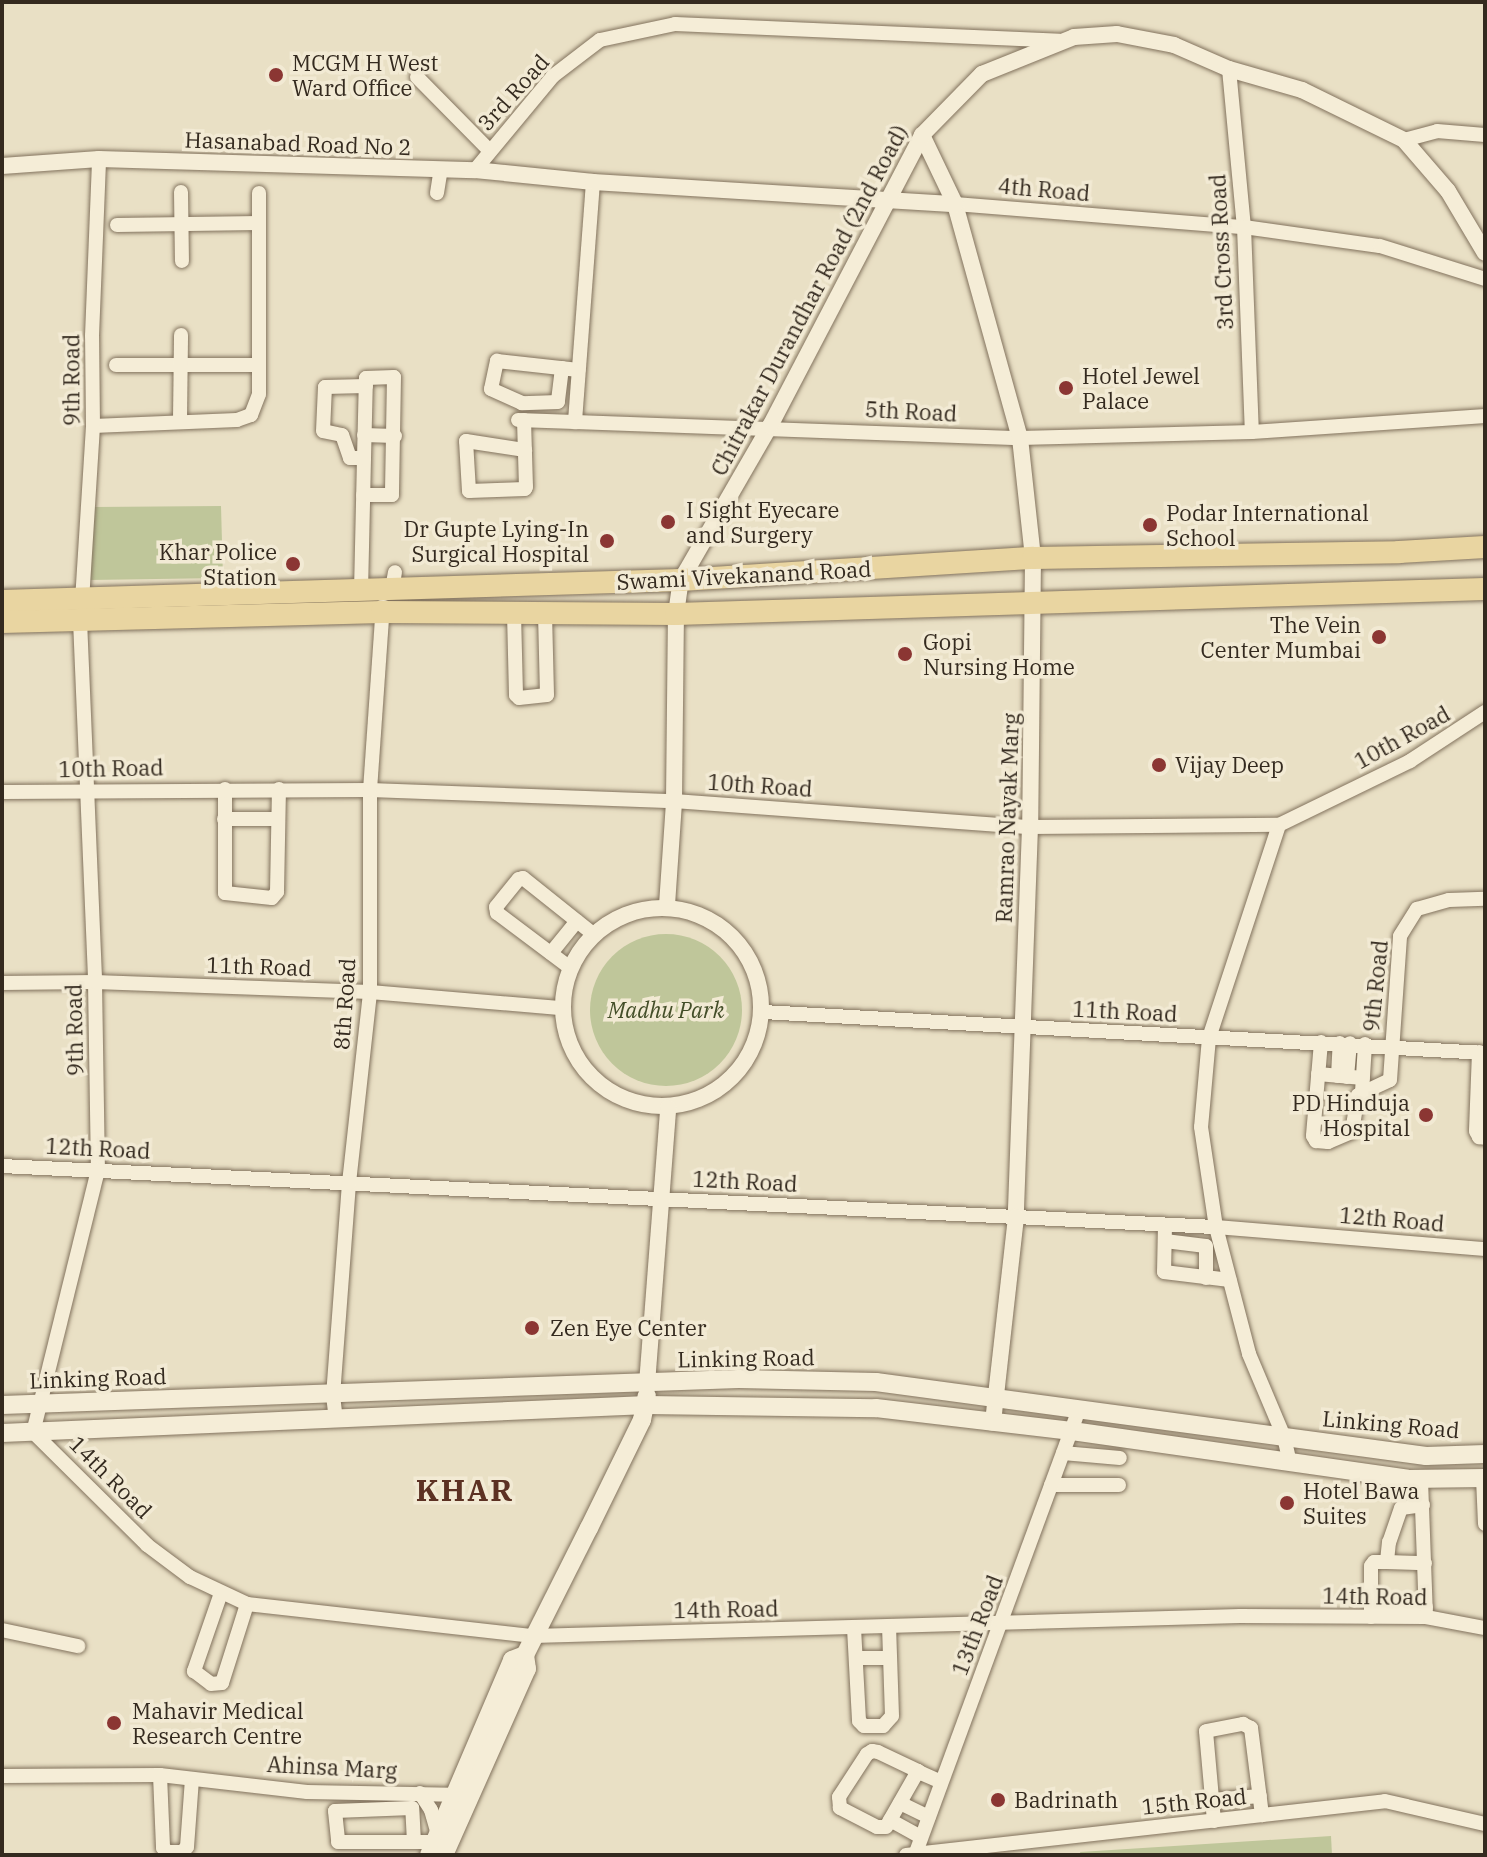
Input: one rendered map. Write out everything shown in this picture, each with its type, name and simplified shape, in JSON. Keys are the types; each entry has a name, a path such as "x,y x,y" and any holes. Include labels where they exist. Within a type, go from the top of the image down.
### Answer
{"main road":[{"name":"Swami Vivekanand Road","path":"2,601 81,611 388,591 681,580 1033,558 1399,552 1485,547"},
{"path":"443,588 444,612"},
{"name":"Swami Vivekanand Road","path":"2,622 81,611 361,591 388,591 444,612 676,614 1485,589"},
{"name":"Linking Road","path":"2,1405 333,1396 739,1379 876,1382 1426,1456 1485,1454"},
{"path":"437,1846 461,1794 512,1660 525,1655 644,1413 647,1384"},
{"path":"2,1433 336,1420 876,1408 1072,1431 1415,1479 1484,1478"}],"street":[{"name":"3rd Road","path":"475,170 553,76 600,40 675,24 1064,41"},
{"name":"Chitrakar Durandhar Road (2nd Road)","path":"667,905 674,801 676,614 681,580 770,426 922,135 982,74 1064,41 1117,34 1174,45 1229,69 1302,90 1404,140 1448,191 1485,253"},
{"name":"3rd Cross Road","path":"1229,69 1244,227 1252,432"},
{"path":"417,77 490,151"},
{"path":"1404,140 1437,131 1485,135"},
{"name":"Ramrao Nayak Marg","path":"922,135 955,204 1020,438 1033,558 1030,827 1016,1217 993,1423"},
{"name":"Hasanabad Road No 2","path":"2,166 99,159 475,170 593,182"},
{"name":"9th Road","path":"33,1432 98,1170 95,982 81,611 93,426 92,336 99,159"},
{"path":"437,193 441,169"},
{"path":"575,422 593,182"},
{"name":"4th Road","path":"593,182 955,204 1244,227 1380,246 1485,279"},
{"path":"181,192 182,261"},
{"path":"93,426 237,420 251,415 259,394 259,193"},
{"path":"117,225 259,223"},
{"path":"180,420 181,335"},
{"path":"562,368 558,402 522,403 492,391 495,362 562,368 579,370"},
{"path":"116,365 259,365"},
{"path":"361,591 364,435 366,386 368,375 396,378 392,495 363,495"},
{"path":"364,458 350,458 342,435 323,431 325,387 366,386"},
{"path":"525,450 466,441 469,491 525,489 525,450 525,420 532,402"},
{"name":"5th Road","path":"525,420 770,426 1020,438 1252,432 1485,416"},
{"path":"364,435 395,436"},
{"name":"8th Road","path":"336,1420 333,1396 349,1183 370,992 370,790 388,591"},
{"path":"514,613 516,695 519,698 547,695 545,613"},
{"name":"10th Road","path":"2,792 88,789 370,790 674,801 1030,827 1279,825 1410,761 1485,712"},
{"path":"225,789 225,893 272,898 277,892 279,789"},
{"path":"224,819 278,819"},
{"path":"1279,825 1209,1038 1201,1127 1216,1227 1249,1354 1284,1437 1290,1463"},
{"path":"569,967 497,913 496,907 523,878 592,933"},
{"name":"9th Road","path":"1347,1080 1390,1080 1400,936 1417,909 1449,900 1485,899"},
{"path":"667,905 717,921 752,960 763,1012 749,1059 715,1093 668,1108 628,1102 594,1080 570,1047 562,1008 569,967 592,933 626,912 667,905"},
{"path":"551,953 577,921"},
{"name":"11th Road","path":"2,983 95,982 370,992 562,1008"},
{"name":"11th Road","path":"763,1012 1482,1052"},
{"path":"1347,1043 1347,1080"},
{"path":"1347,1043 1347,1080"},
{"path":"1347,1043 1347,1080"},
{"path":"1482,1052 1476,1131 1479,1137 1485,1138"},
{"path":"647,1384 658,1199 668,1108"},
{"name":"12th Road","path":"2,1166 1216,1227 1485,1249"},
{"path":"1165,1225 1164,1272 1230,1280"},
{"path":"1165,1241 1206,1246 1206,1278"},
{"name":"13th Road","path":"912,1855 929,1817 1078,1411"},
{"name":"14th Road","path":"33,1432 147,1545 231,1606 533,1636 1371,1612 1426,1612 1485,1628"},
{"path":"1097,1435 1097,1457"},
{"path":"1063,1453 1120,1458"},
{"path":"1080,1460 1081,1485"},
{"path":"1484,1478 1485,1524"},
{"path":"1415,1479 1425,1563 1426,1612"},
{"path":"1051,1485 1119,1485"},
{"path":"1387,1562 1389,1542 1401,1508 1416,1506"},
{"path":"1371,1612 1372,1563 1425,1563"},
{"path":"854,1628 859,1721 864,1726 883,1726 891,1721 889,1627"},
{"path":"2,1630 78,1646"},
{"path":"856,1658 890,1658"},
{"path":"1214,1821 1206,1731 1243,1724 1251,1728 1262,1815"},
{"path":"918,1771 886,1827 877,1827 842,1810 839,1797 872,1751 918,1771 941,1782"},
{"name":"Ahinsa Marg","path":"2,1776 160,1779 399,1800 420,1793 461,1794"},
{"path":"160,1779 162,1842 168,1852 182,1852 187,1847 192,1782"},
{"path":"414,1842 413,1809 399,1800 337,1810 336,1838 341,1842 414,1842 437,1846 431,1810 420,1793"},
{"path":"1212,1800 1260,1796"},
{"name":"15th Road","path":"912,1855 1385,1801 1485,1824"},
{"path":"900,1803 929,1817"},
{"path":"890,1820 921,1837"}],"green space":[{"path":"221,506 223,578 89,580 94,507"},
{"name":"Madhu Park","path":"666,934 695,940 720,956 736,981 742,1010 736,1039 720,1064 695,1080 666,1086 637,1080 612,1064 596,1039 590,1010 596,981 612,956 637,940"},
{"path":"1331,1836 1332,1855 1081,1855 1080,1852"}],"place":[{"name":"MCGM H West Ward Office","path":"276,75"},
{"name":"Hotel Jewel Palace","path":"1066,388"},
{"name":"I Sight Eyecare and Surgery","path":"668,522"},
{"name":"Podar International School","path":"1150,525"},
{"name":"Dr Gupte Lying-In Surgical Hospital","path":"607,541"},
{"name":"Khar Police Station","path":"293,564"},
{"name":"The Vein Center Mumbai","path":"1379,637"},
{"name":"Gopi Nursing Home","path":"905,654"},
{"name":"Vijay Deep","path":"1159,765"},
{"name":"PD Hinduja Hospital","path":"1426,1115"},
{"name":"Zen Eye Center","path":"532,1328"},
{"name":"Hotel Bawa Suites","path":"1287,1503"},
{"name":"Mahavir Medical Research Centre","path":"114,1723"},
{"name":"Badrinath","path":"998,1800"}],"district":[{"name":"KHAR","path":"465,1490"}]}
